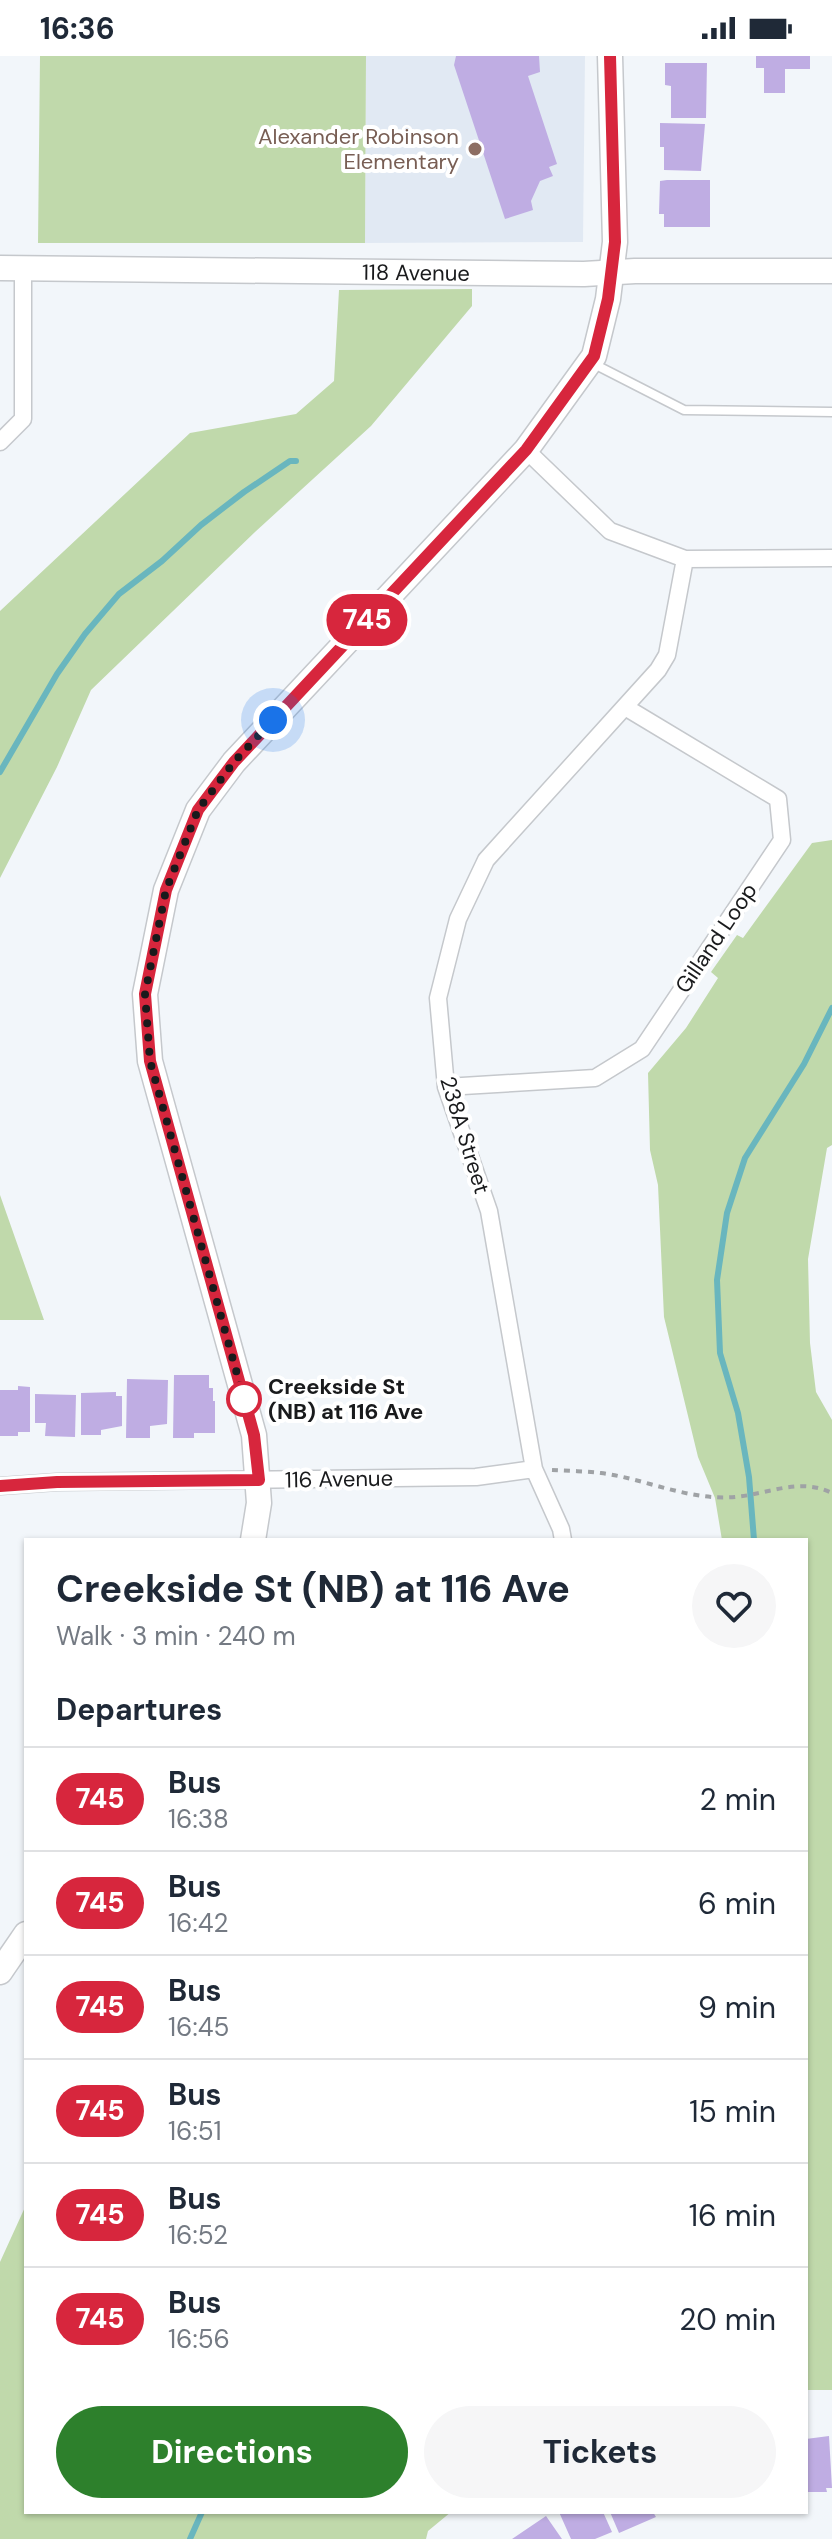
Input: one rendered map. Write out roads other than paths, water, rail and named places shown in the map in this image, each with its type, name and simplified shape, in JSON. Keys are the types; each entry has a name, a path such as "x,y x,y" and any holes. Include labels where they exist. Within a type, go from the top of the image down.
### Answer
{"street":[{"path":"253,1538 258,1518 259,1480 254,1435 150,1061 145,994 166,890 198,810 234,762 526,450 594,356 606,308 615,242 610,56"},
{"path":"0,442 23,419 12,268"},
{"name":"118 Avenue","path":"12,268 584,274 832,271"},
{"path":"526,450 610,531 685,559 832,558"},
{"name":"238A Street","path":"563,1538 534,1469 489,1211 446,1087 438,998 458,919 486,860 658,670 667,655 685,559"},
{"name":"Gilland Loop","path":"446,1087 595,1078 642,1049 782,840 778,799 625,707"},
{"name":"116 Avenue","path":"0,1486 57,1482 476,1477 534,1469"},
{"path":"0,1972 24,1937"}],"lane":[{"path":"590,361 684,410 832,412"}],"waterway":[{"path":"0,772 57,674 119,594 244,492 290,461 296,461"},
{"path":"754,1538 749,1477 738,1413 720,1353 717,1280 727,1213 745,1158 804,1064 832,1008"},
{"path":"190,2539 201,2514"}],"place":[{"name":"Alexander Robinson Elementary","path":"475,149"},
{"name":"Creekside St (NB) at 116 Ave","path":"244,1399"}]}
